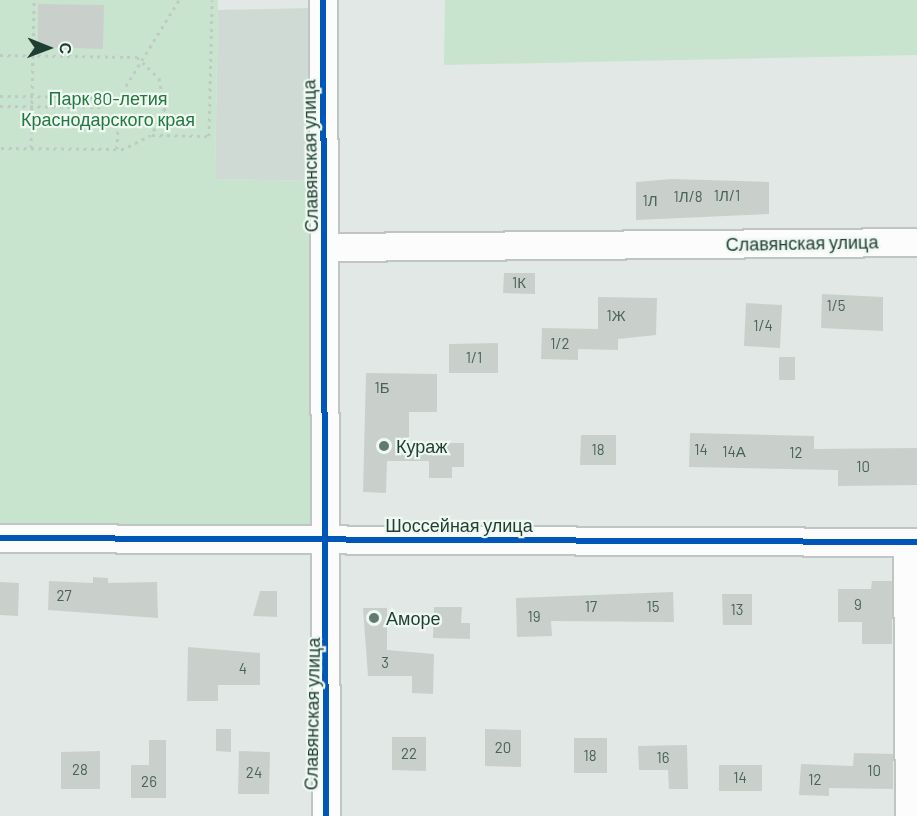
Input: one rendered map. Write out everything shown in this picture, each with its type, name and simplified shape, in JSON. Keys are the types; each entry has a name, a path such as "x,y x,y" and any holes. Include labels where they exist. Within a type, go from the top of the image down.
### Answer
{"street":[{"name":"Славянская улица","path":"323,0 328,539 326,816"},
{"name":"Славянская улица","path":"326,247 917,242"},
{"name":"Шоссейная улица","path":"0,538 912,542"},
{"path":"909,816 912,542"}],"path":[{"path":"31,148 34,0"},
{"path":"126,86 179,0"},
{"path":"0,148 117,149 151,135 209,136 212,0"},
{"path":"0,55 142,60 159,78 164,92 165,108 151,135"},
{"path":"0,96 101,97"},
{"path":"0,106 100,107"},
{"path":"117,149 118,118"}],"shaded area":[{"path":"315,8 316,181 215,179 218,10"}],"green space":[{"name":"Парк 80-летия Краснодарского края","path":"0,0 218,0 215,179 316,181 321,529 0,530"},
{"path":"445,0 917,0 917,55 444,65"}],"building":[{"path":"38,4 104,5 103,49 38,47"},
{"path":"672,179 769,182 769,214 636,220 636,182"},
{"path":"504,273 535,273 535,294 503,293"},
{"path":"822,294 883,297 883,331 821,328"},
{"path":"598,297 657,298 656,335 618,339 618,350 578,349 578,360 541,359 542,328 598,329"},
{"path":"746,303 782,305 780,348 744,346"},
{"path":"498,343 498,373 449,373 449,344"},
{"path":"779,357 795,357 795,380 779,380"},
{"path":"366,373 437,374 437,412 409,412 409,443 464,443 464,467 452,467 452,478 429,478 429,461 387,461 386,493 363,492"},
{"path":"690,433 814,436 814,449 917,448 917,485 838,486 838,470 689,467"},
{"path":"581,435 616,435 616,465 580,465"},
{"path":"93,577 108,578 108,583 157,582 158,618 48,610 49,581 93,583"},
{"path":"872,581 892,581 892,644 862,644 862,622 838,622 838,589 871,589"},
{"path":"0,582 19,583 18,616 0,615"},
{"path":"260,591 277,591 277,617 253,616"},
{"path":"673,592 674,622 551,621 552,636 517,637 516,598"},
{"path":"722,594 752,594 752,625 723,625"},
{"path":"434,607 462,607 461,623 470,623 470,639 433,638"},
{"path":"363,608 387,608 387,650 434,654 433,694 412,693 412,676 368,676"},
{"path":"188,647 260,653 260,685 218,685 218,701 187,701"},
{"path":"216,729 231,729 231,752 216,751"},
{"path":"485,729 521,730 521,767 485,766"},
{"path":"392,737 426,737 426,771 392,770"},
{"path":"574,738 607,738 607,773 574,773"},
{"path":"149,740 166,740 166,798 131,798 131,765 149,765"},
{"path":"687,745 688,789 669,789 668,770 639,770 638,746"},
{"path":"100,751 100,789 61,789 61,752"},
{"path":"239,751 270,752 269,794 238,794"},
{"path":"854,753 893,754 893,789 829,788 829,796 799,795 801,764 853,766"},
{"path":"719,765 762,765 762,791 719,791"}],"cycle path":[{"path":"323,0 326,816"},
{"path":"0,538 917,542"}],"place":[{"name":"Кураж","path":"384,446"},
{"name":"Аморе","path":"374,618"}]}
